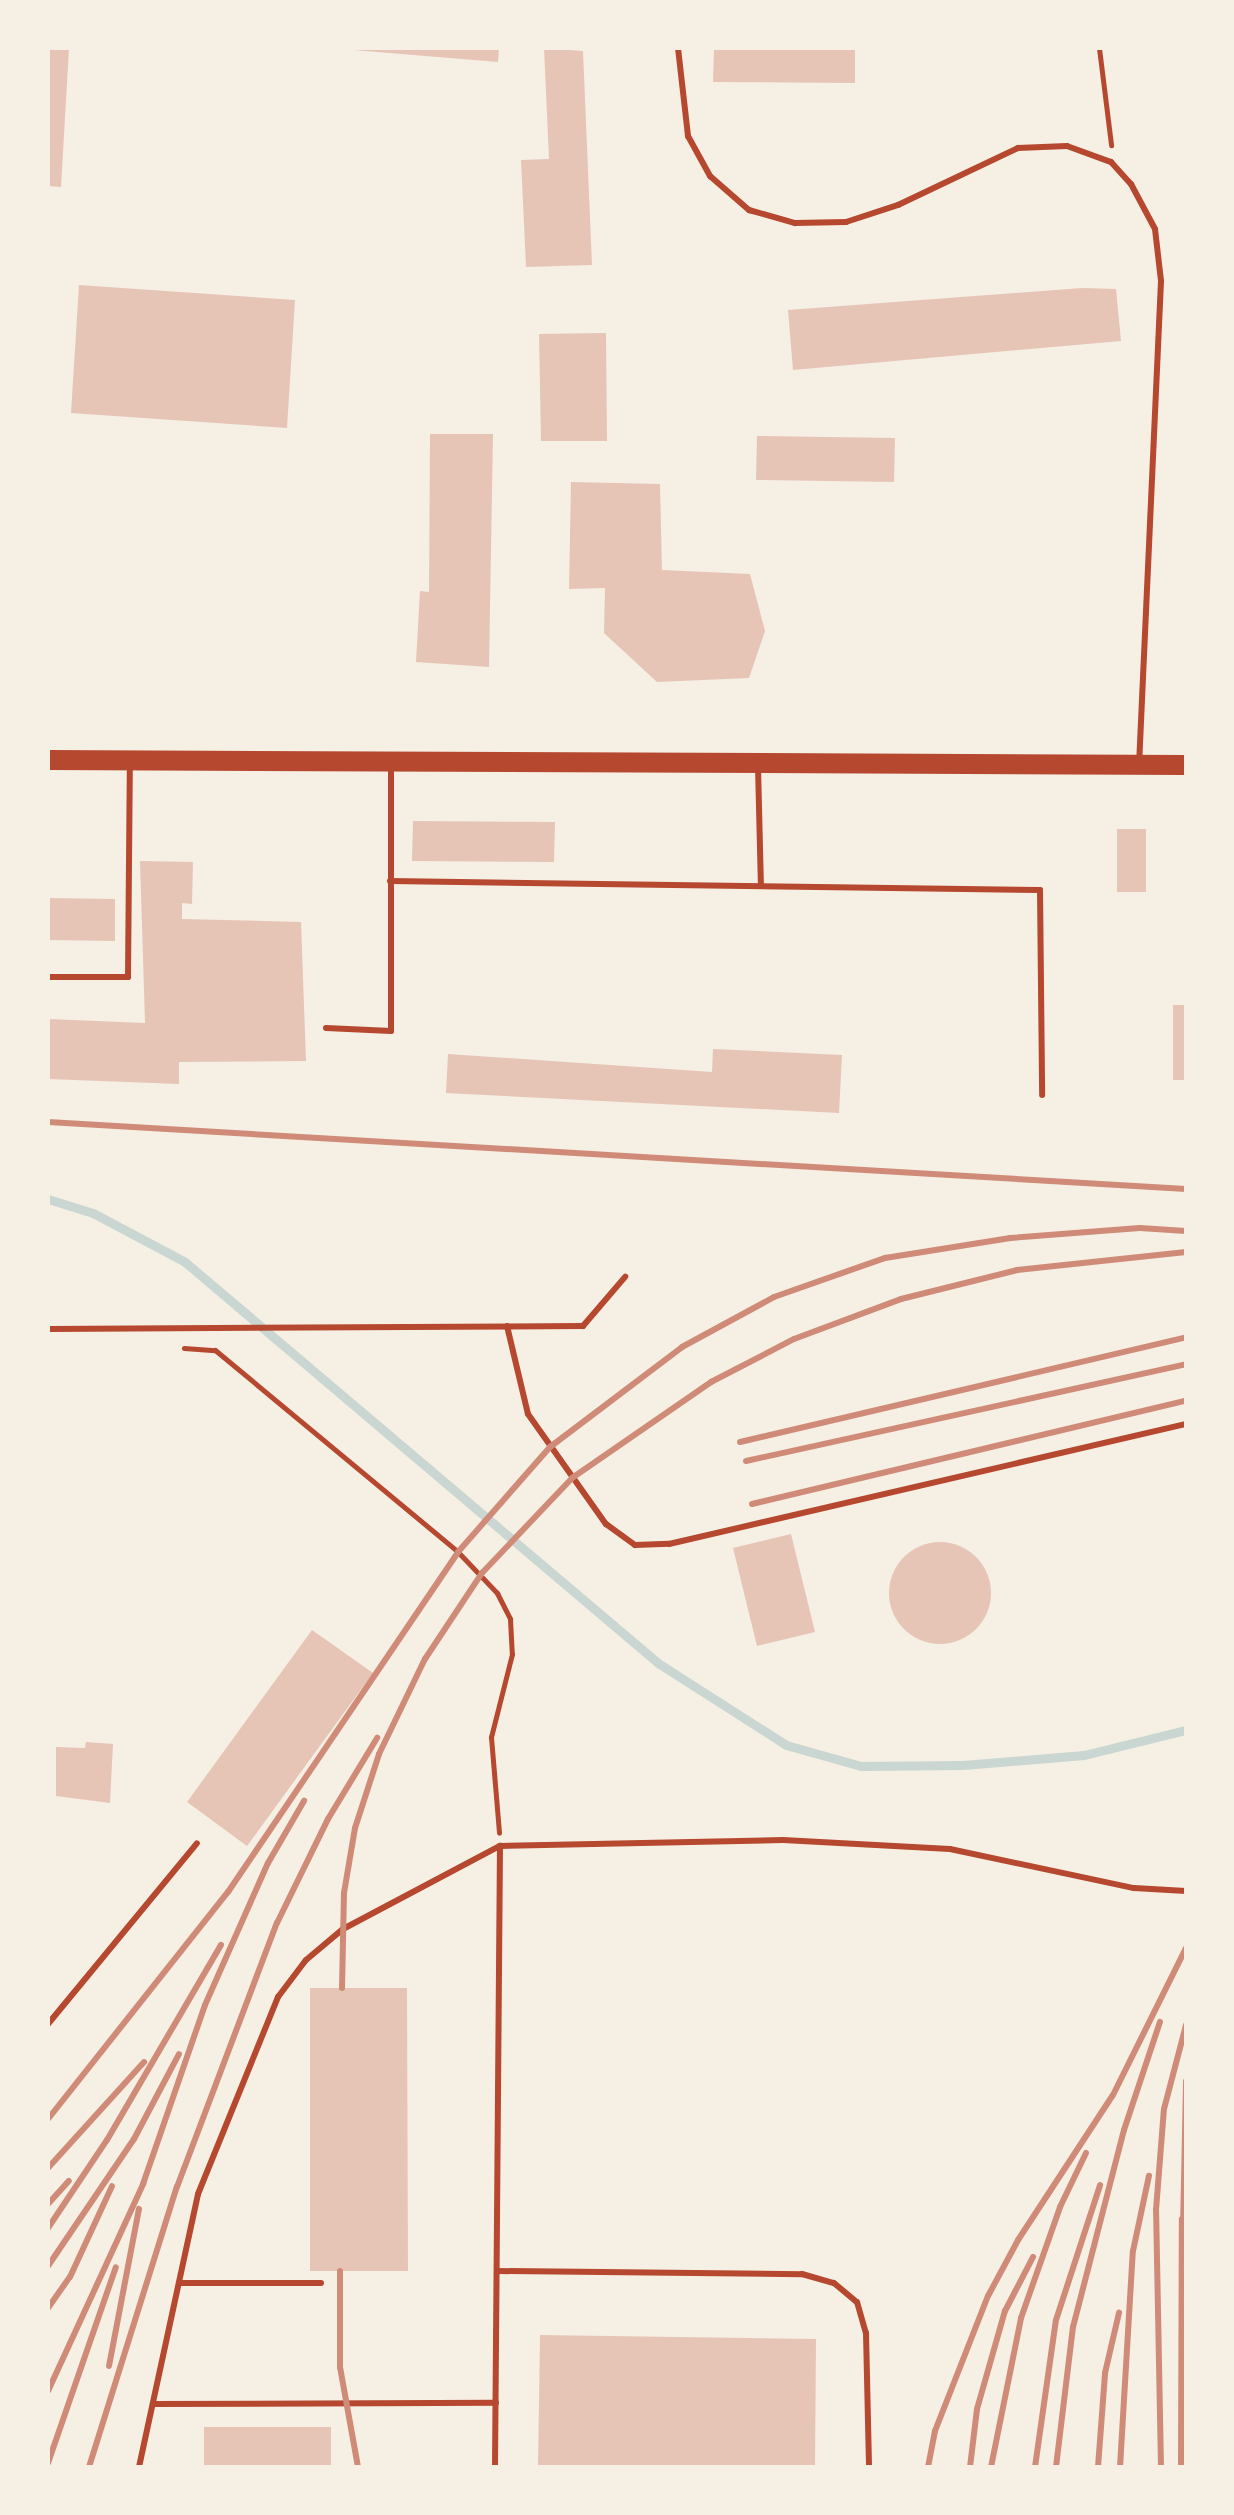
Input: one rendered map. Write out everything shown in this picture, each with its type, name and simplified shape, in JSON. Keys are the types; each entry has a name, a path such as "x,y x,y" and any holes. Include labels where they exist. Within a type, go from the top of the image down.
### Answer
{"main road":[{"path":"48,760 758,766 1186,765"}],"lane":[{"path":"678,48 688,136 710,176 749,210 795,223 859,218 1018,148 1067,146 1111,162 1131,184 1155,229 1161,281 1138,764"},
{"path":"48,977 128,977 130,761"},
{"path":"326,1028 391,1031 391,764"},
{"path":"758,766 761,886"},
{"path":"390,881 1040,890 1042,1095"},
{"path":"48,1329 313,1324 583,1326 625,1277"},
{"path":"507,1326 528,1414 606,1524 635,1545 669,1544 1186,1424"},
{"path":"139,2467 198,2194 278,1997 306,1960 343,1929 500,1846 783,1840 950,1849 1134,1888 1186,1891"},
{"path":"48,2024 197,1843"},
{"path":"495,2467 500,1846"},
{"path":"498,2271 802,2274 834,2283 857,2302 866,2333 869,2467"},
{"path":"179,2283 321,2283"},
{"path":"153,2404 496,2403"}],"path":[{"path":"1099,48 1110,108 1111,162"},
{"path":"169,1347 215,1350 458,1552 497,1593 510,1619 512,1654 491,1737 500,1846"}],"building":[{"path":"48,48 69,48 61,187 48,186"},
{"path":"329,48 499,48 498,62"},
{"path":"544,48 583,51 592,265 526,267 521,160 549,159"},
{"path":"714,48 855,48 855,83 713,82"},
{"path":"79,285 295,300 287,428 71,413"},
{"path":"1082,288 1116,289 1121,341 793,370 788,310"},
{"path":"606,333 607,441 541,441 539,334"},
{"path":"430,434 493,434 489,667 416,662 420,591 429,592"},
{"path":"757,436 895,438 894,482 756,480"},
{"path":"571,482 660,484 662,570 750,574 765,631 749,678 657,682 604,633 605,588 569,589"},
{"path":"413,821 555,822 554,862 412,861"},
{"path":"1117,829 1146,829 1146,892 1117,892"},
{"path":"140,861 193,862 192,904 182,903 182,919 301,922 306,1061 179,1062 179,1084 48,1079 48,1019 145,1023"},
{"path":"48,898 115,899 115,941 48,940"},
{"path":"1173,1005 1186,1005 1186,1080 1173,1080"},
{"path":"713,1049 842,1055 839,1113 446,1093 448,1054 712,1072"},
{"path":"791,1534 815,1632 757,1646 733,1548"},
{"path":"940,1542 959,1546 976,1557 987,1574 991,1593 987,1612 976,1629 959,1640 940,1644 921,1640 904,1629 893,1612 889,1593 893,1574 904,1557 921,1546"},
{"path":"312,1630 373,1673 247,1846 187,1802"},
{"path":"86,1742 113,1744 110,1803 56,1796 56,1747 85,1748"},
{"path":"310,1988 407,1988 408,2271 310,2271"},
{"path":"540,2335 816,2339 815,2467 538,2467"},
{"path":"204,2427 331,2427 331,2467 204,2467"}],"waterway":[{"path":"48,1199 93,1213 185,1262 658,1663 786,1745 861,1766 963,1765 1084,1755 1186,1730"}],"railway":[{"path":"48,1122 1186,1189"},
{"path":"48,2119 228,1892 458,1552 550,1447 682,1347 774,1297 885,1258 1010,1238 1140,1228 1186,1231"},
{"path":"342,1988 344,1893 355,1828 379,1754 425,1659 482,1573 572,1478 711,1382 794,1339 901,1299 1017,1270 1186,1252"},
{"path":"740,1442 1186,1337"},
{"path":"746,1461 1186,1364"},
{"path":"752,1504 1186,1401"},
{"path":"89,2467 177,2187 277,1923 328,1819 377,1738"},
{"path":"48,2391 143,2184 205,2005 268,1863 304,1801"},
{"path":"48,2228 107,2140 221,1945"},
{"path":"928,2467 935,2431 988,2296 1018,2240 1113,2095 1186,1948"},
{"path":"1056,2467 1073,2327 1124,2130 1160,2022"},
{"path":"1161,2467 1156,2210 1164,2109 1186,2025"},
{"path":"48,2266 134,2139 179,2054"},
{"path":"48,2168 144,2062"},
{"path":"1183,2228 1186,2081"},
{"path":"991,2467 1021,2318 1060,2207 1086,2153"},
{"path":"1120,2467 1133,2251 1149,2176"},
{"path":"48,2204 69,2181"},
{"path":"1035,2467 1056,2320 1100,2185"},
{"path":"48,2308 70,2277 112,2186"},
{"path":"109,2366 139,2209"},
{"path":"1181,2467 1182,2219"},
{"path":"970,2467 977,2409 1005,2311 1033,2257"},
{"path":"48,2463 116,2267"},
{"path":"340,2271 340,2367 358,2467"},
{"path":"1098,2467 1105,2373 1119,2313"}]}
